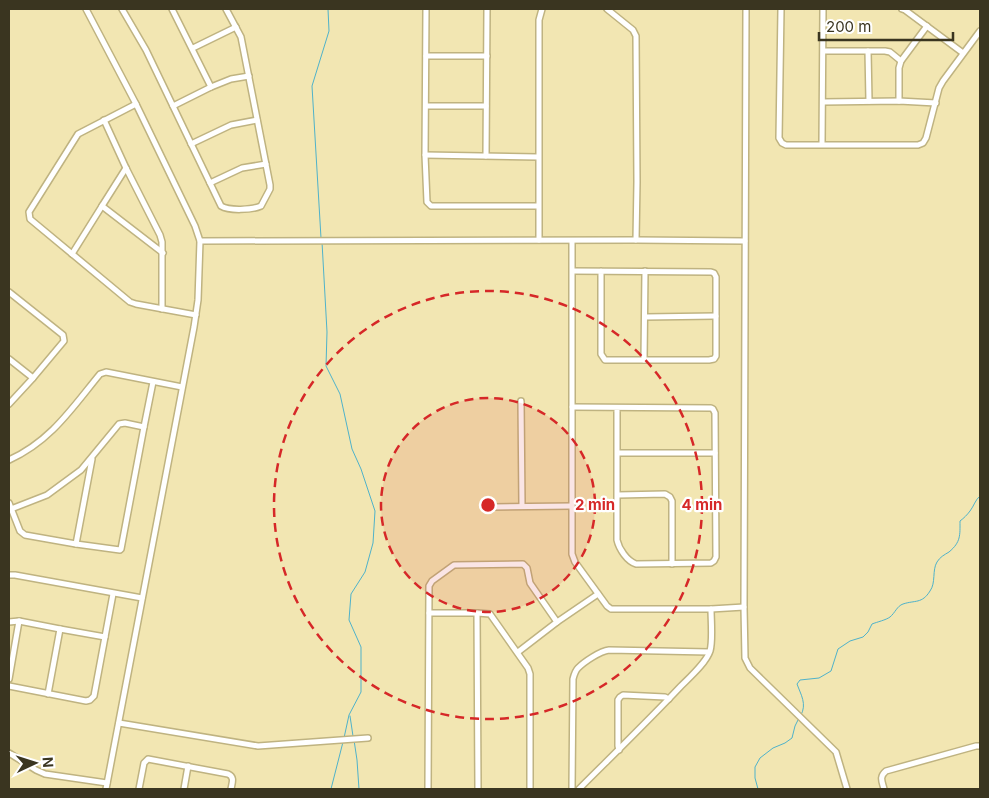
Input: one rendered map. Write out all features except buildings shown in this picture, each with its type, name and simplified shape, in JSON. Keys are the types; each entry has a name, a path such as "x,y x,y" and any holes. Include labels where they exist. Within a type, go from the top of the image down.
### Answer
{"street":[{"path":"9,753 45,774 106,786 198,300 200,241 195,226 136,104 86,9"},
{"path":"122,9 146,50 221,206 224,208 258,208 261,206 270,187 241,36 226,9"},
{"path":"173,9 211,87"},
{"path":"426,9 425,155 427,202 431,206 538,206"},
{"path":"486,156 487,9"},
{"path":"539,240 539,20 542,9"},
{"path":"606,9 633,30 636,36 636,240"},
{"path":"746,9 744,653 747,665 836,752 846,789"},
{"path":"781,9 779,138 786,145 923,144 939,88 980,31"},
{"path":"822,144 823,9"},
{"path":"902,9 963,53"},
{"path":"899,101 900,61 927,26"},
{"path":"193,48 236,27"},
{"path":"824,51 885,50 900,61"},
{"path":"868,51 869,102"},
{"path":"426,56 486,56"},
{"path":"173,106 211,87 249,76"},
{"path":"823,102 899,101 936,103"},
{"path":"136,104 78,134 29,212 30,219 130,302 196,315"},
{"path":"426,106 486,106"},
{"path":"104,120 160,235 162,242 162,309"},
{"path":"192,144 231,125 257,120"},
{"path":"425,155 538,157"},
{"path":"210,183 242,168 266,164"},
{"path":"72,254 126,168"},
{"path":"102,206 162,254"},
{"path":"200,241 745,241"},
{"path":"572,241 573,558 611,609 711,609 744,607"},
{"path":"573,271 600,271 644,271 714,273 716,276 716,356 714,359 606,360 601,354 600,271"},
{"path":"644,271 644,360"},
{"path":"9,292 64,338 64,341 9,404"},
{"path":"645,317 716,316"},
{"path":"9,359 33,378"},
{"path":"9,460 29,450 53,430 100,374 106,372 182,387"},
{"path":"9,503 20,531 25,535 118,551 121,549 153,382"},
{"path":"521,401 522,506"},
{"path":"572,407 713,409 716,413 716,557 714,561 708,564 636,564 631,562 618,545 617,408"},
{"path":"11,509 48,495 81,470 120,424 126,423 144,427"},
{"path":"618,453 716,453"},
{"path":"76,544 92,457"},
{"path":"618,495 665,494 670,497 672,502 672,564"},
{"path":"493,506 572,506"},
{"path":"428,789 430,583 450,566 458,564 523,564 528,571 530,584 557,622"},
{"path":"9,575 142,598"},
{"path":"9,686 86,701 90,700 94,696 113,594"},
{"path":"518,652 598,594"},
{"path":"579,789 695,672 711,646 711,609"},
{"path":"429,613 490,614 528,668 530,674 530,789"},
{"path":"477,613 478,789"},
{"path":"9,622 19,621 105,637"},
{"path":"9,679 19,621"},
{"path":"48,694 60,629"},
{"path":"572,789 573,679 578,668 603,651 609,650 709,652"},
{"path":"619,750 618,700 620,697 623,695 665,697 669,699"},
{"path":"119,722 258,746 368,738"},
{"path":"884,789 881,778 882,774 886,771 980,746"},
{"path":"139,789 144,762 148,759 230,775 233,779 231,789"},
{"path":"184,789 188,766"}],"waterway":[{"path":"321,238 312,86 329,31 328,9"},
{"path":"322,242 327,332 326,366 340,394 352,449 375,511 373,543 365,572 351,594 349,620 361,647 361,692 349,715 344,738"},
{"path":"801,715 803,703 797,684 800,680 819,678 831,671 838,649 850,641 863,637 872,624 890,617 901,605 921,600 927,595 932,588 937,562 956,545 960,534 960,521 980,496"},
{"path":"350,716 353,736"},
{"path":"758,789 755,767 760,758 773,748 792,738 799,718"},
{"path":"354,740 359,789"},
{"path":"331,789 343,742"}]}
